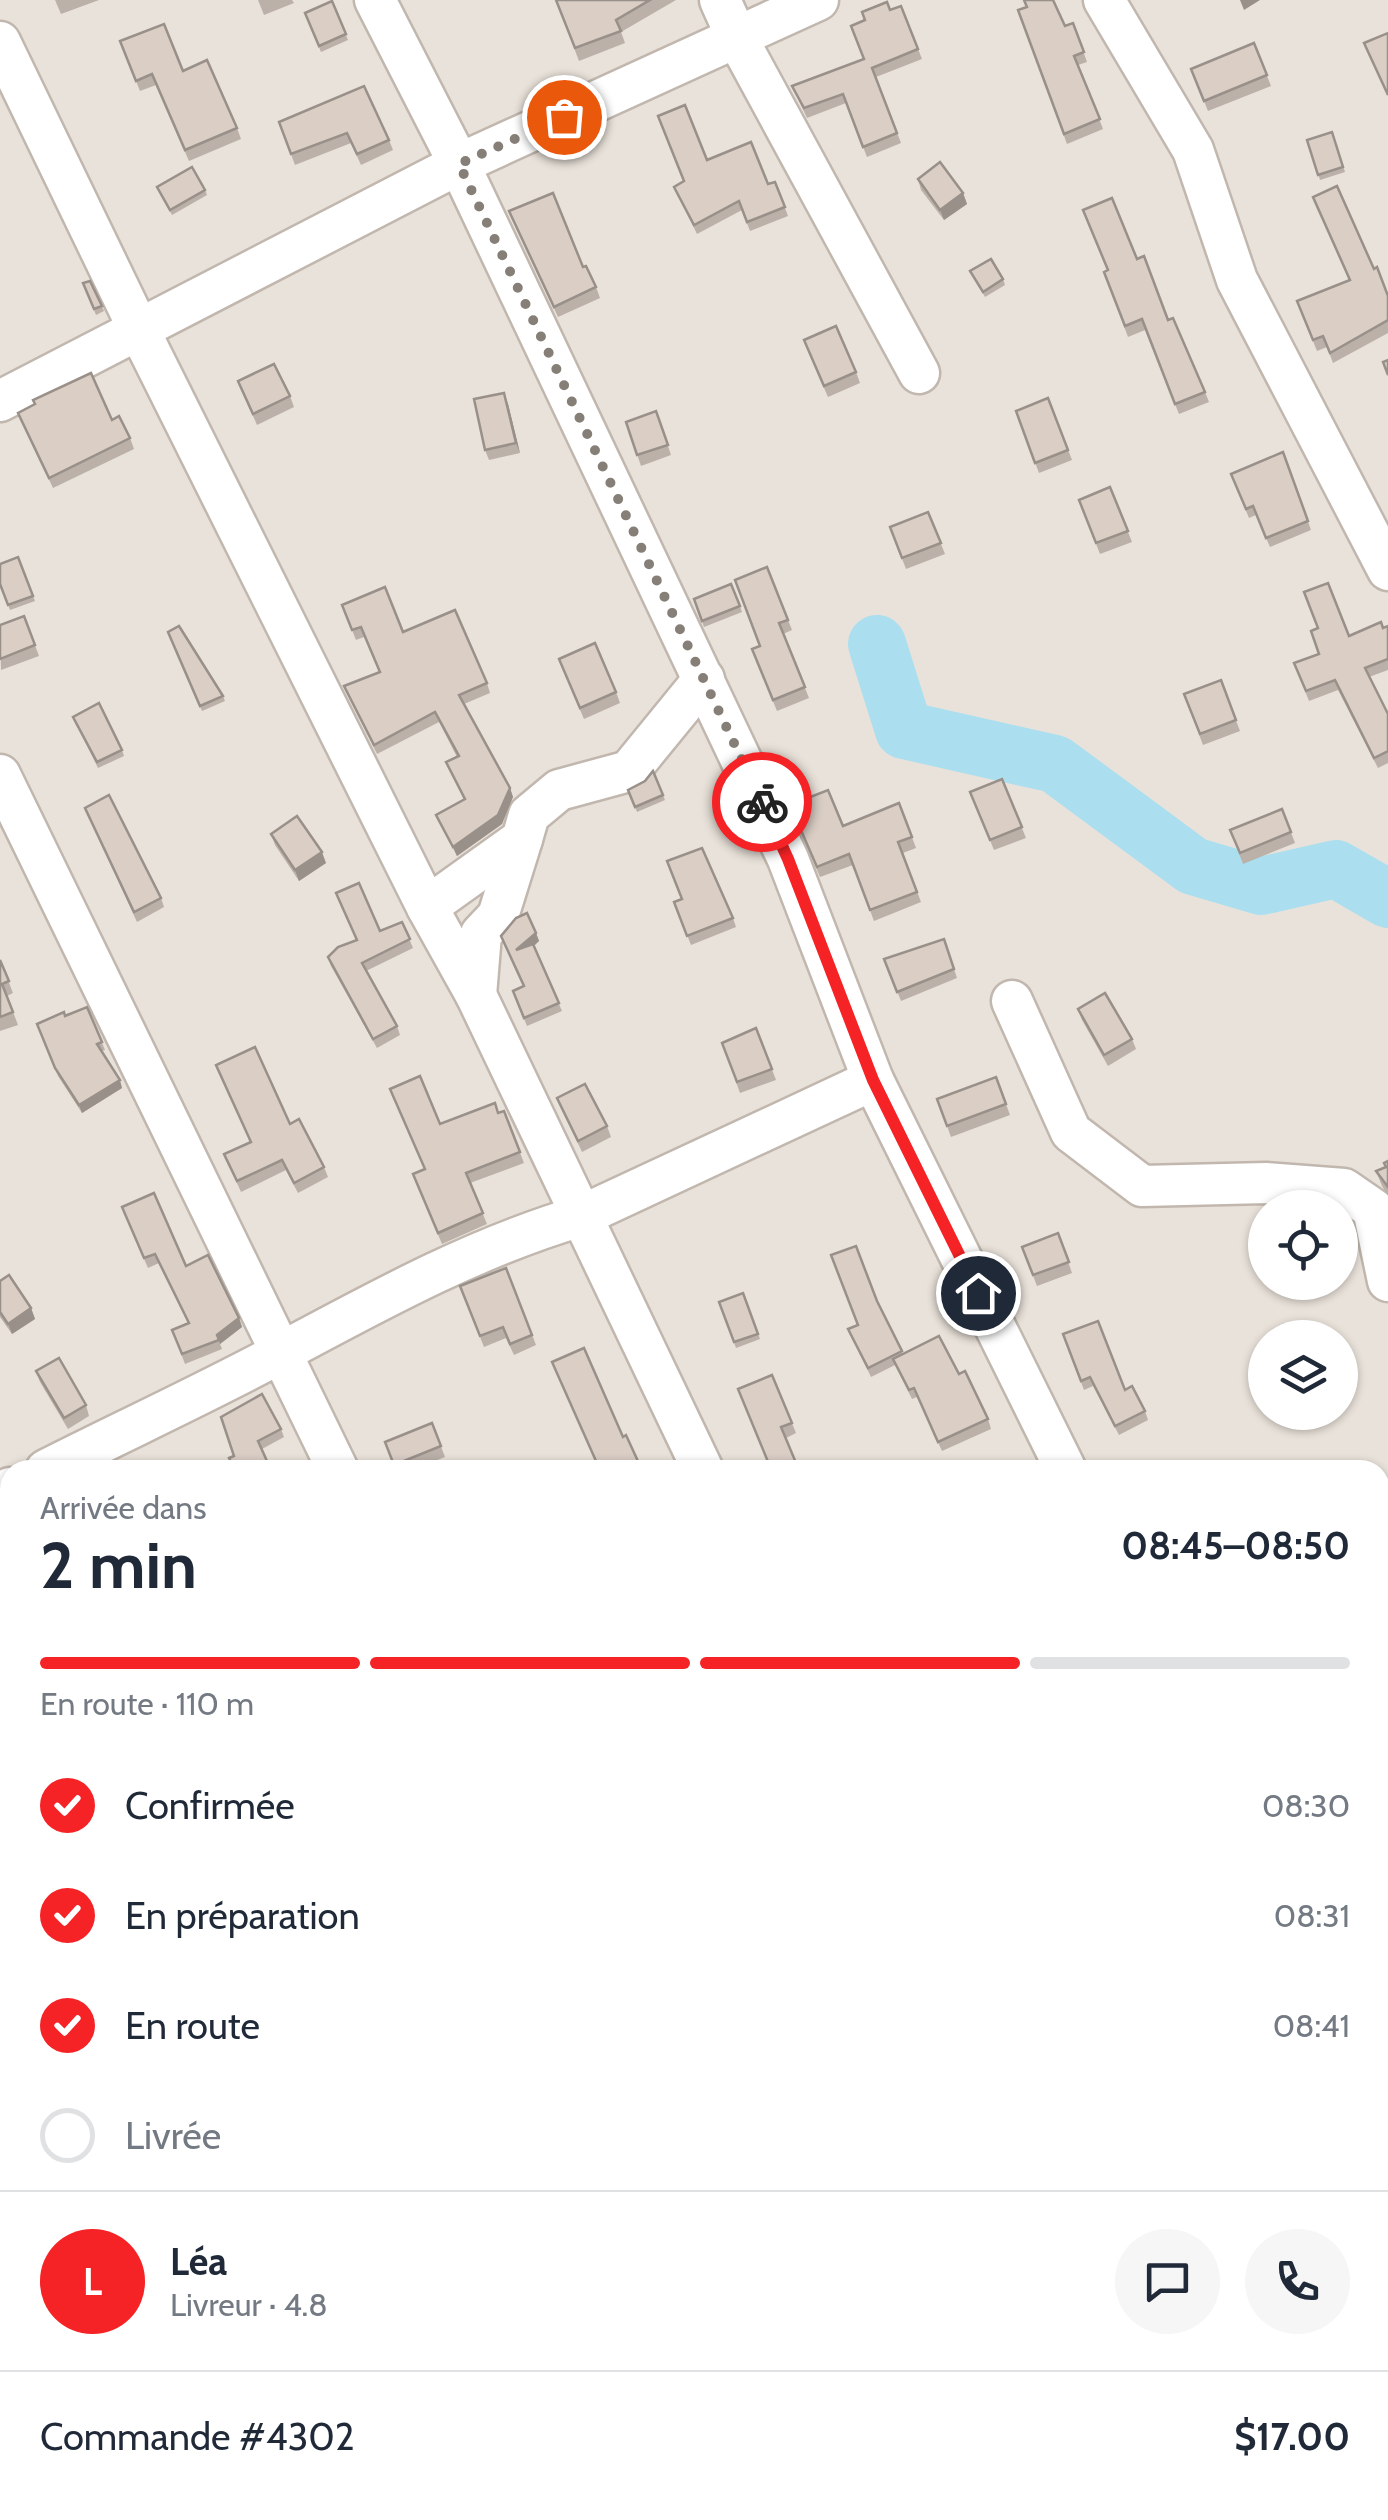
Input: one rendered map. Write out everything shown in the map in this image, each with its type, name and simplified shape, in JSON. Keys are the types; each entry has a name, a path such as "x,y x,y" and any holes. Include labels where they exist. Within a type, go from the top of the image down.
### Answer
{"street":[{"path":"375,0 459,164 704,679 788,859 873,1080 1061,1460"},
{"path":"720,0 919,372"},
{"path":"0,401 459,164 818,0"},
{"path":"1104,0 1193,150 1237,280 1388,570"},
{"path":"0,42 138,330 427,907 476,995 698,1460"},
{"path":"476,995 481,934 498,916 529,815 559,790 629,771 704,679"},
{"path":"0,775 333,1460"},
{"path":"427,907 522,839"},
{"path":"1012,1001 1071,1132 1142,1186 1266,1183 1344,1189 1373,1209 1388,1281"},
{"path":"66,1460 281,1353 400,1287 536,1229 581,1216 873,1080"}],"shaded area":[{"path":"0,0 1388,0 1388,1460 0,1460"}],"building":[{"path":"556,0 650,0 616,20 621,31 575,48"},
{"path":"1024,0 1053,0 1065,26 1073,23 1084,52 1074,56 1100,119 1064,134 1018,10 1027,7"},
{"path":"332,1 346,34 319,46 305,13"},
{"path":"887,2 890,10 901,6 918,49 872,68 897,133 863,147 843,94 804,108 792,86 864,59 851,26 865,20 862,12"},
{"path":"164,24 183,71 207,60 237,128 185,150 152,74 136,81 120,41"},
{"path":"1388,33 1388,95 1364,43"},
{"path":"1254,43 1267,75 1204,101 1191,69"},
{"path":"364,86 389,140 357,154 347,133 291,154 279,122"},
{"path":"685,105 707,160 751,142 768,184 775,182 785,207 747,222 739,201 694,225 674,187 684,181 658,116"},
{"path":"1332,132 1343,167 1318,175 1307,140"},
{"path":"940,162 963,193 940,210 918,179"},
{"path":"192,167 205,190 170,210 157,187"},
{"path":"1337,186 1374,269 1377,267 1388,296 1388,320 1330,353 1323,336 1313,340 1297,301 1350,280 1313,197"},
{"path":"553,193 583,267 586,266 596,287 554,307 509,211"},
{"path":"1112,198 1137,259 1144,256 1168,320 1173,318 1205,392 1175,404 1142,319 1125,326 1104,272 1108,270 1083,210"},
{"path":"991,259 1003,279 983,292 970,271"},
{"path":"90,281 102,306 94,309 83,283"},
{"path":"836,326 856,372 824,386 804,340"},
{"path":"274,364 290,396 253,414 238,381"},
{"path":"91,373 112,420 119,416 130,438 49,478 18,413 35,404 33,400"},
{"path":"504,393 516,443 485,450 474,399"},
{"path":"1048,398 1068,450 1035,463 1016,411"},
{"path":"656,411 668,445 637,455 626,422"},
{"path":"1283,452 1308,521 1266,538 1253,506 1246,509 1231,474"},
{"path":"1110,487 1128,531 1096,543 1079,500"},
{"path":"928,512 941,543 902,558 890,527"},
{"path":"18,557 33,596 8,605 0,584 0,564"},
{"path":"767,567 788,620 779,623 805,687 773,700 752,649 760,646 735,580"},
{"path":"1328,583 1349,636 1381,622 1383,628 1388,626 1388,659 1365,668 1388,714 1388,751 1374,758 1335,680 1306,691 1294,663 1319,654 1311,631 1318,628 1304,592"},
{"path":"731,584 740,606 702,621 694,599"},
{"path":"385,587 403,632 455,610 487,683 459,695 510,788 498,815 453,847 436,815 465,799 446,762 459,756 435,712 374,745 344,686 380,672 361,627 352,630 342,605"},
{"path":"24,616 35,645 0,659 0,625"},
{"path":"179,626 223,696 200,706 168,632"},
{"path":"595,643 616,692 580,708 559,659"},
{"path":"1221,680 1236,720 1200,734 1184,694"},
{"path":"99,703 122,750 97,762 73,717"},
{"path":"653,771 663,795 635,807 628,790 645,781"},
{"path":"1002,779 1022,827 990,840 970,792"},
{"path":"828,790 843,826 899,803 912,837 898,842 917,892 870,910 849,854 817,867 790,805"},
{"path":"109,795 161,898 134,912 85,808"},
{"path":"1282,809 1291,832 1240,853 1230,830"},
{"path":"297,816 322,852 295,870 271,834"},
{"path":"702,848 733,918 687,936 674,902 682,899 667,861"},
{"path":"359,883 380,931 402,922 410,939 362,963 397,1026 373,1039 328,957 338,947 357,940 336,893"},
{"path":"527,913 536,933 516,950 533,944 559,1003 524,1018 513,991 524,986 501,936 516,918"},
{"path":"944,939 954,969 897,992 884,959"},
{"path":"0,960 9,981 2,984 13,1012 0,1017"},
{"path":"1105,993 1132,1039 1104,1055 1078,1009"},
{"path":"87,1007 102,1042 97,1044 120,1080 79,1105 55,1068 37,1024"},
{"path":"756,1028 772,1069 737,1082 722,1043"},
{"path":"255,1047 290,1124 299,1119 324,1167 294,1183 282,1160 237,1181 224,1154 251,1142 216,1065"},
{"path":"420,1076 440,1124 495,1103 498,1113 504,1111 520,1152 466,1173 483,1213 438,1233 413,1174 425,1169 390,1089"},
{"path":"996,1077 1006,1104 947,1126 937,1099"},
{"path":"585,1084 607,1126 578,1141 557,1098"},
{"path":"1388,1161 1388,1187 1376,1171 1386,1167 1384,1163"},
{"path":"154,1193 186,1266 208,1255 239,1318 217,1335 219,1340 182,1354 172,1330 189,1323 155,1254 144,1258 122,1207"},
{"path":"1058,1233 1069,1262 1033,1275 1022,1247"},
{"path":"856,1246 902,1351 868,1368 848,1329 858,1325 831,1255"},
{"path":"506,1268 532,1335 510,1344 503,1327 480,1336 460,1286"},
{"path":"9,1275 31,1308 8,1324 0,1312 0,1281"},
{"path":"743,1293 758,1334 734,1342 719,1302"},
{"path":"1098,1321 1125,1390 1132,1386 1145,1411 1115,1426 1090,1377 1081,1381 1063,1334"},
{"path":"939,1336 959,1374 965,1371 988,1419 938,1442 914,1388 909,1390 893,1359"},
{"path":"584,1348 623,1437 626,1435 637,1460 596,1460 552,1362"},
{"path":"59,1358 86,1405 64,1418 36,1371"},
{"path":"772,1375 792,1423 781,1427 795,1460 767,1460 738,1389"},
{"path":"262,1394 281,1429 258,1441 267,1460 230,1460 234,1456 221,1417"},
{"path":"432,1423 441,1446 406,1460 392,1460 385,1442"}],"waterway":[{"path":"877,644 904,730 1055,764 1193,866 1261,886 1336,869 1388,899"}],"way so far":[{"path":"564,117 459,164 762,802"}],"route":[{"path":"762,802 788,859 873,1080 978,1293"}]}
